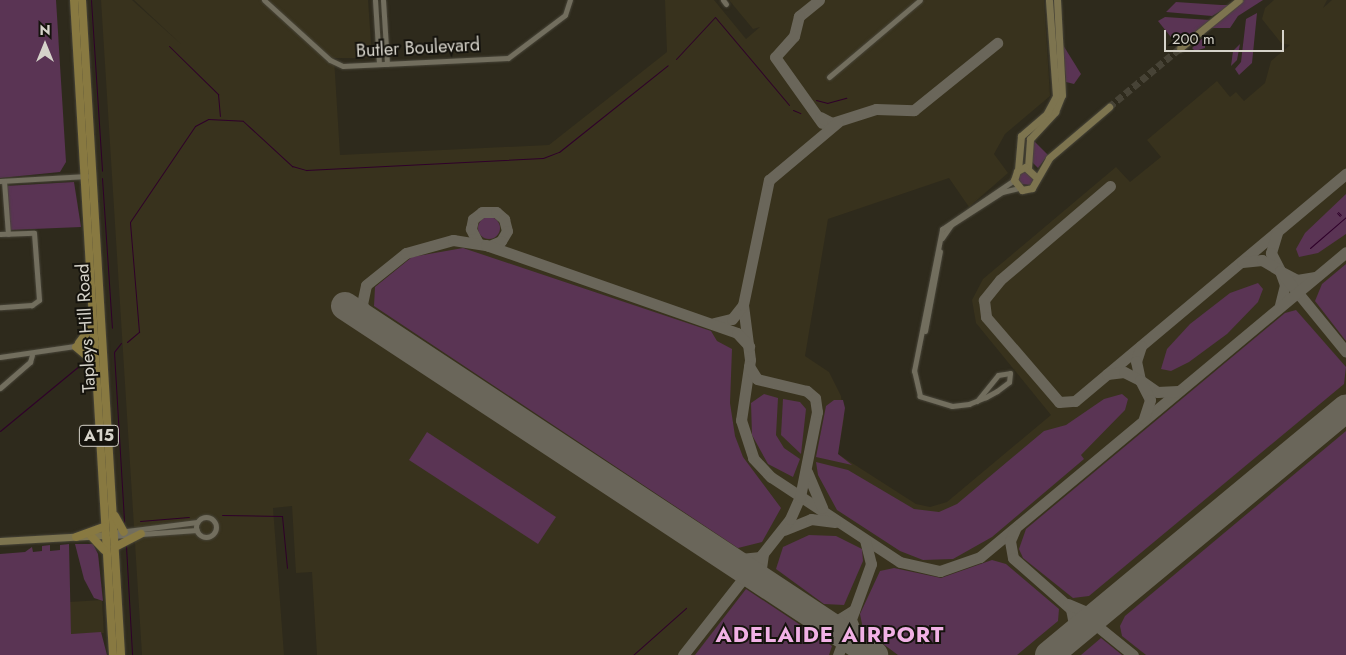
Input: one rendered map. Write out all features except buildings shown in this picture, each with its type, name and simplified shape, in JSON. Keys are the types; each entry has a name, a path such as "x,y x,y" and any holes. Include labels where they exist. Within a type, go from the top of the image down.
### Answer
{"main road":[{"name":"Tapleys Hill Road","path":"74,0 93,323 97,343 95,363 113,655"},
{"name":"Tapleys Hill Road","path":"82,0 92,175 97,343 112,504 121,655"},
{"path":"93,323 77,345 95,363"},
{"path":"112,504 124,532"},
{"path":"76,537 105,531"},
{"path":"115,547 141,534"},
{"path":"91,536 106,554"}],"street":[{"path":"375,0 379,64"},
{"path":"383,0 388,64"},
{"name":"Butler Boulevard","path":"265,1 337,64 388,64 515,55 564,15 570,0"},
{"path":"829,77 920,0"},
{"path":"977,401 998,375 1010,373 1006,385 977,401 952,406 920,396 914,376 942,229 1014,180 1018,170 1021,136 1046,113 1056,96 1049,0"},
{"path":"1037,178 1028,168 1030,139 1055,112 1062,95 1057,0"},
{"path":"1180,48 1239,0"},
{"path":"920,343 944,233 1002,192 1019,188 1032,188 1049,158 1109,108"},
{"path":"1018,170 1028,168"},
{"path":"8,234 2,181 92,175"},
{"path":"1014,180 1019,188"},
{"path":"0,234 34,233 39,300 32,305 0,307"},
{"path":"0,356 32,355 77,345 97,343"},
{"path":"0,388 30,362 32,355"},
{"path":"0,541 91,536 105,531 114,535 197,530 208,536 216,526 208,517 197,522 114,535"},
{"path":"197,522 197,530"}],"shaded area":[{"path":"0,0 56,0 66,162 60,172 0,178"},
{"name":"ADELAIDE AIRPORT","path":"101,0 132,0 182,45 134,0 368,0 372,58 334,58 340,155 549,145 667,52 665,0 714,0 746,39 760,27 753,29 729,0 1044,0 1050,96 1005,134 994,154 1008,173 969,207 949,178 828,219 805,356 829,372 841,396 844,418 838,454 916,504 930,507 947,502 1051,415 976,323 972,300 983,279 1116,167 1130,182 1161,157 1147,140 1217,81 1230,97 1236,92 1244,101 1265,83 1271,61 1290,45 1281,43 1262,19 1265,8 1274,0 1327,0 1323,8 1332,0 1346,0 1346,655 317,655 312,572 296,573 292,506 273,508 284,655 142,655"},
{"path":"1244,0 1263,0 1238,16 1230,28 1208,28"},
{"path":"1176,2 1231,5 1212,16 1166,12"},
{"path":"1257,13 1252,63 1239,75 1235,69 1241,62 1246,19"},
{"path":"1165,17 1210,20 1178,46 1158,21"},
{"path":"1205,36 1205,48 1195,51 1192,48"},
{"path":"1240,44 1237,60 1231,66 1233,51"},
{"path":"1063,45 1081,74 1074,84 1066,82"},
{"path":"1032,139 1048,155 1038,168 1030,160"},
{"path":"1023,170 1034,177 1032,185 1019,184 1017,176"},
{"path":"74,182 81,227 9,230 5,186"},
{"path":"1346,194 1346,234 1318,253 1299,257 1296,249 1305,233"},
{"path":"489,217 497,220 500,228 497,236 489,239 481,236 478,228 481,220"},
{"path":"463,248 711,331 717,341 732,349 730,403 735,436 743,457 781,508 762,542 738,548 374,306 375,287 412,257"},
{"path":"1346,264 1346,341 1315,301 1322,284"},
{"path":"1258,283 1263,289 1258,302 1227,334 1189,362 1171,371 1161,369 1167,349 1190,324 1230,293"},
{"path":"1296,310 1346,367 1344,384 1089,596 1073,598 1023,558 1019,549 1026,529 1285,313"},
{"path":"764,394 778,398 776,435 784,448 800,459 793,477 768,464 752,435 751,403"},
{"path":"1122,394 1128,399 1125,410 1081,455 1084,459 992,537 953,559 923,560 900,551 837,510 818,475 816,462 848,470 914,509 939,512 957,504 1044,431 1066,425 1104,399"},
{"path":"783,399 800,402 806,409 801,454 781,435"},
{"path":"834,400 843,400 845,408 838,454 852,465 816,457 826,406"},
{"path":"1346,431 1346,655 1146,655 1122,636 1120,626 1125,616"},
{"path":"427,432 556,517 538,544 409,460"},
{"path":"809,535 836,536 862,549 863,561 844,605 824,604 776,569 783,547"},
{"path":"69,544 71,634 101,632 107,655 0,655 0,554 25,552 32,547 33,552 42,551 42,546 50,545 50,551 60,550 60,545"},
{"path":"75,544 93,544 98,554 103,601 94,598 84,579"},
{"path":"992,560 1006,564 1059,609 1058,621 1017,655 898,655 863,629 860,614 880,571 894,568 941,578"},
{"path":"746,589 832,646 829,655 695,655"},
{"path":"102,600 104,633 71,634 69,602"},
{"path":"1101,638 1122,655 1081,655"}],"waterway":[{"path":"91,0 102,171"},
{"path":"676,59 715,17 789,105"},
{"path":"169,46 218,94 220,116"},
{"path":"127,342 139,332 130,222 195,126 208,119 243,121 292,166 306,170 543,158 559,152 668,65"},
{"path":"816,100 827,103 846,98"},
{"path":"793,110 800,113"},
{"path":"102,178 112,328"},
{"path":"1338,212 1341,215"},
{"path":"1337,213 1340,216"},
{"path":"1310,248 1346,217"},
{"path":"121,343 114,352 124,522"},
{"path":"0,431 86,360"},
{"path":"222,515 282,516 287,568"},
{"path":"140,521 189,517"},
{"path":"126,546 132,655"},
{"path":"633,655 686,608"}],"taxiway":[{"path":"819,0 799,16 794,36 775,57 822,123"},
{"path":"820,117 832,123 876,109 914,110 997,43"},
{"path":"714,323 732,319 743,305 769,180 838,122"},
{"path":"1110,186 1000,280 984,300 986,317 1059,402 1075,401 1346,174"},
{"path":"478,243 471,229 473,219 482,212 496,212 504,219 507,231 501,241 489,246"},
{"path":"1277,233 1271,253 1280,271 1297,280 1314,277"},
{"path":"375,326 362,304 366,285 406,253 453,240 486,245 737,333 749,346"},
{"path":"743,305 750,360 741,420 753,458 771,477 900,562 940,571 980,557 1346,252"},
{"path":"1242,262 1262,260 1280,271 1285,285 1280,305"},
{"path":"1280,271 1346,352"},
{"path":"1141,346 1136,361 1140,380 1157,392 1178,391"},
{"path":"683,655 790,519 800,497 817,412 815,398 807,391 757,379 749,366"},
{"path":"1107,374 1124,372 1140,380 1150,400 1144,419"},
{"path":"807,472 822,508"},
{"path":"784,530 811,519 835,522"},
{"path":"1015,529 1010,541 1013,558 1071,609 1074,625 1064,642"},
{"path":"838,655 871,564 865,540"},
{"path":"763,554 761,569 769,585"},
{"path":"731,560 758,557"},
{"path":"1068,604 1089,613 1108,607"},
{"path":"822,620 838,620 854,610"},
{"path":"1091,621 1133,655"},
{"path":"852,622 861,646"}],"runway":[{"path":"345,306 874,655"},
{"path":"1049,655 1346,408"}],"tunnel":[{"path":"1109,107 1180,48"}],"district":[{"name":"ADELAIDE AIRPORT","path":"830,635"}]}
